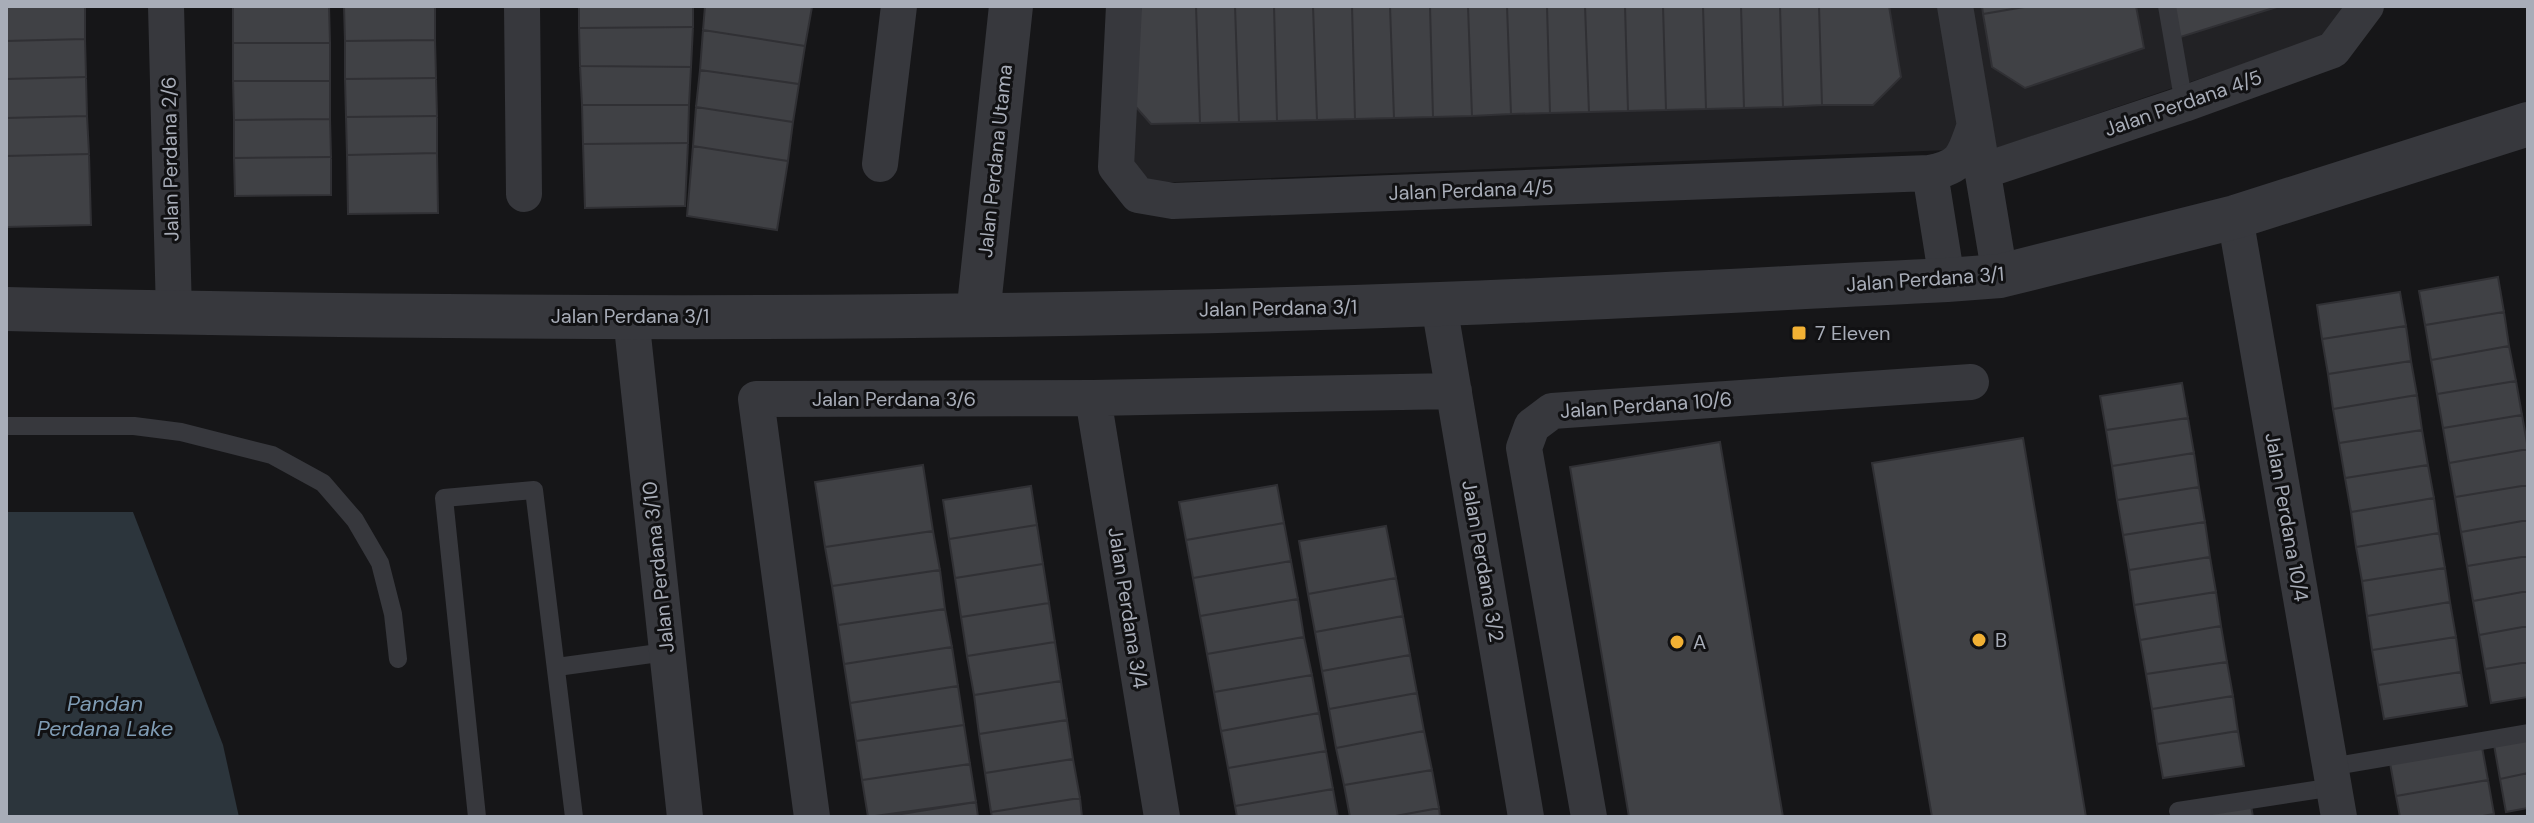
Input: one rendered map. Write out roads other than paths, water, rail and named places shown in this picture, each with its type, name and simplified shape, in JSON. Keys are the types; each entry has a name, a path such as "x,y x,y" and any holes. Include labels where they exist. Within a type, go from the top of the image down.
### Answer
{"street":[{"name":"Jalan Perdana 2/6","path":"166,6 174,313"},
{"path":"522,6 524,194"},
{"path":"880,164 899,6"},
{"name":"Jalan Perdana Utama","path":"978,315 1011,6"},
{"name":"Jalan Perdana 4/5","path":"1124,6 1116,167 1138,195 1173,201 1930,173 1948,169 1961,160 1975,125"},
{"path":"1955,6 2000,276"},
{"name":"Jalan Perdana 4/5","path":"1983,171 2333,50 2365,8"},
{"name":"Jalan Perdana 3/1","path":"6,309 631,317 978,315 1439,305 1947,280 2000,276 2235,217 2528,124"},
{"path":"1930,173 1947,280"},
{"name":"Jalan Perdana 10/4","path":"2235,217 2334,790"},
{"name":"Jalan Perdana 3/2","path":"1439,305 1526,817"},
{"name":"Jalan Perdana 3/10","path":"631,317 685,817"},
{"name":"Jalan Perdana 10/6","path":"1589,817 1524,448 1532,426 1552,411 1971,382"},
{"name":"Jalan Perdana 3/6","path":"812,817 756,399 1093,398 1454,391"},
{"name":"Jalan Perdana 3/4","path":"1093,398 1162,817"}],"lane":[{"path":"2167,6 2184,104"},
{"path":"6,426 134,426 181,432 272,455 323,483 355,520 380,563 393,614 398,659"},
{"path":"477,817 444,498 534,490 574,817"},
{"path":"557,667 666,652"},
{"path":"2178,811 2334,790 2528,733"}],"water":[{"name":"Pandan Perdana Lake","path":"6,512 133,512 223,745 239,817 6,817"}],"place":[{"name":"7 Eleven","path":"1799,333"},
{"name":"B","path":"1979,640"},
{"name":"A","path":"1677,642"}]}
